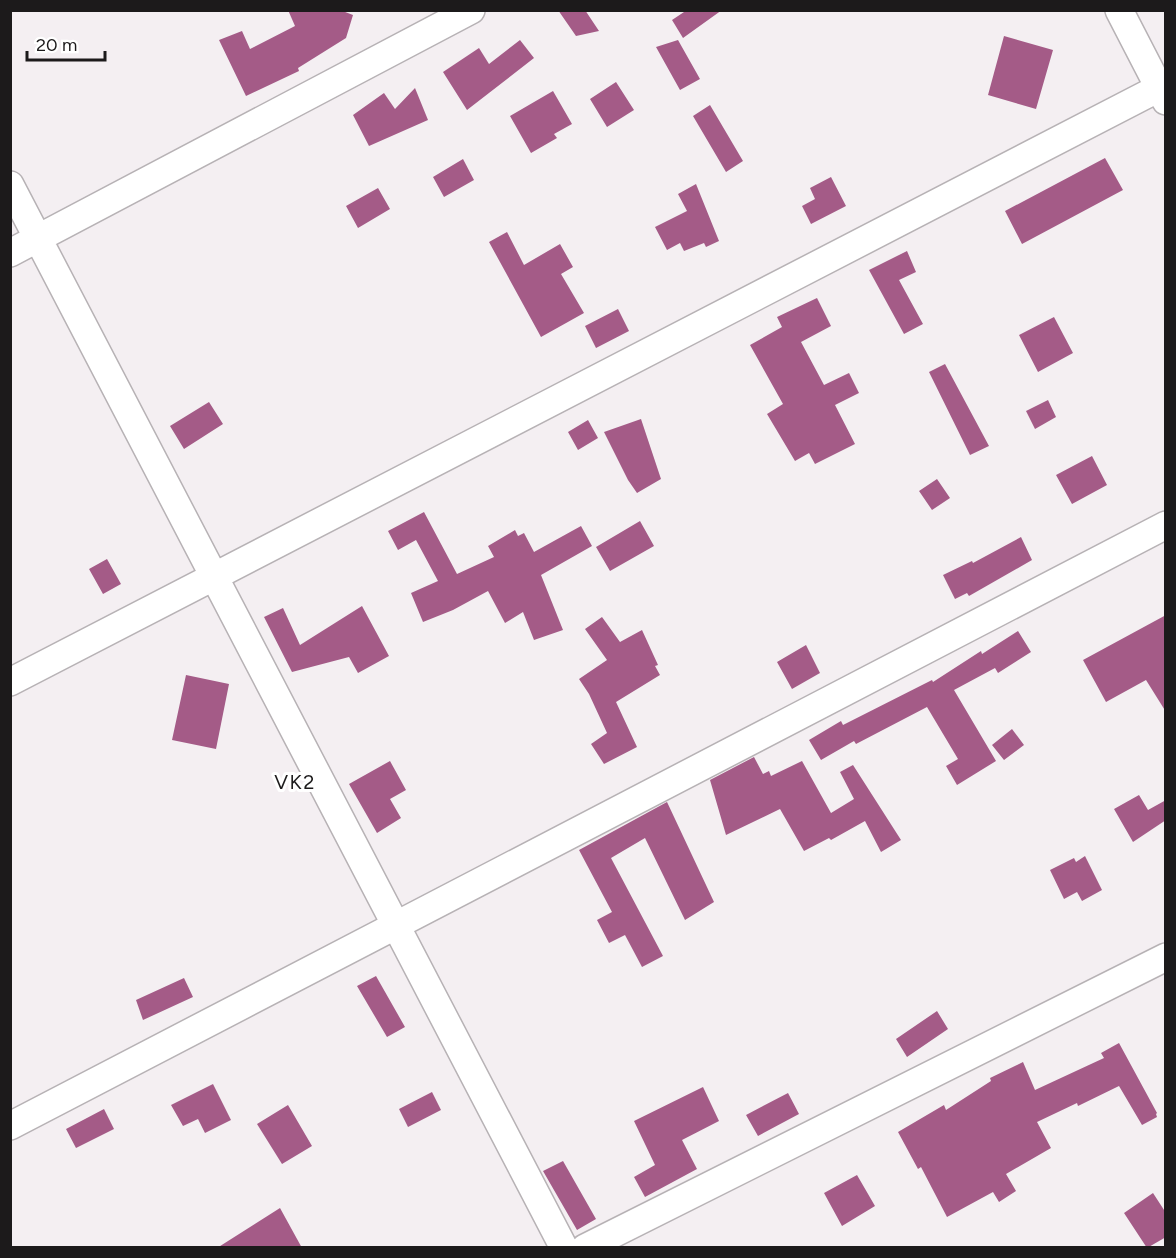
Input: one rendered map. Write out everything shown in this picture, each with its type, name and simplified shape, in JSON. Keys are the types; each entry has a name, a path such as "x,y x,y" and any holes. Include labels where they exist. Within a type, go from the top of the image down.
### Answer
{"street":[{"path":"10,253 471,10"},
{"path":"10,681 1162,94 1119,10"},
{"path":"10,185 564,1248"},
{"path":"10,1126 1166,525"},
{"path":"585,1248 1166,957"}],"building":[{"path":"288,10 340,10 353,15 346,38 298,68 299,71 246,96 219,40 242,31 250,49 295,26"},
{"path":"558,10 585,10 599,31 576,36"},
{"path":"687,10 722,10 683,38 672,20"},
{"path":"1004,36 1053,50 1036,109 988,95"},
{"path":"520,40 534,58 467,110 443,72 479,48 489,64"},
{"path":"678,40 700,79 680,90 656,47"},
{"path":"616,82 634,110 607,127 590,99"},
{"path":"415,88 428,120 369,146 353,115 384,93 395,109"},
{"path":"553,91 572,124 554,134 557,138 531,153 510,116"},
{"path":"710,105 743,161 726,172 693,116"},
{"path":"1105,158 1123,190 1022,244 1005,211"},
{"path":"463,159 474,180 444,197 433,177"},
{"path":"831,177 846,206 811,224 802,206 815,199 810,188"},
{"path":"696,184 719,241 706,247 704,243 684,251 680,243 667,250 655,227 687,211 678,194"},
{"path":"378,188 390,209 358,228 346,206"},
{"path":"507,232 524,265 560,244 573,267 561,274 584,313 541,337 489,242"},
{"path":"907,251 916,272 899,280 923,324 904,334 869,270"},
{"path":"817,298 831,326 801,342 824,385 849,373 859,393 835,405 855,444 815,464 809,453 795,461 767,414 783,404 750,345 782,327 777,317"},
{"path":"618,309 629,331 596,348 585,326"},
{"path":"1054,317 1073,353 1038,372 1019,335"},
{"path":"945,364 989,446 970,455 929,372"},
{"path":"1048,400 1056,417 1035,429 1026,411"},
{"path":"209,402 223,424 184,449 170,426"},
{"path":"641,419 661,479 637,493 604,432"},
{"path":"588,420 598,438 578,450 568,432"},
{"path":"1092,456 1107,485 1072,504 1056,475"},
{"path":"937,479 950,498 932,510 919,491"},
{"path":"424,512 457,574 494,557 488,546 515,530 518,536 524,533 534,552 581,526 592,546 541,575 563,630 534,640 523,612 505,623 488,591 453,610 423,622 411,593 438,581 416,540 398,550 388,531"},
{"path":"640,521 654,546 610,571 596,547"},
{"path":"1021,537 1032,560 969,596 967,593 955,599 943,575 972,561 973,563"},
{"path":"107,559 121,584 103,594 89,569"},
{"path":"362,606 389,656 358,673 349,657 292,672 264,617 283,608 300,645"},
{"path":"1166,615 1166,712 1146,680 1106,702 1083,660"},
{"path":"602,617 620,642 642,630 658,665 655,666 660,675 616,702 637,747 604,764 591,744 607,733 589,694 579,679 607,660 585,629"},
{"path":"1018,631 1031,652 998,673 995,668 954,690 996,761 957,785 946,766 958,759 927,707 856,744 854,741 821,760 809,740 841,721 843,725 932,680 933,682 981,651 982,654"},
{"path":"806,645 820,673 792,689 777,662"},
{"path":"186,675 229,684 216,749 172,740"},
{"path":"1012,729 1024,745 1004,760 992,745"},
{"path":"754,757 763,774 769,771 771,776 802,761 831,813 854,799 840,772 853,765 901,840 881,852 865,821 831,840 829,838 804,851 780,809 726,835 710,780"},
{"path":"390,761 406,790 390,799 401,818 377,833 349,784"},
{"path":"1139,795 1148,810 1166,800 1166,820 1133,842 1114,809"},
{"path":"667,802 714,902 685,920 645,838 611,858 663,956 642,967 625,935 609,943 597,920 612,912 579,850"},
{"path":"1085,856 1102,890 1082,901 1077,892 1064,899 1050,870 1074,858 1076,862"},
{"path":"376,976 405,1027 387,1037 357,986"},
{"path":"184,978 193,997 143,1020 136,1000"},
{"path":"937,1011 948,1029 907,1057 896,1039"},
{"path":"1119,1043 1157,1113 1157,1117 1142,1125 1119,1086 1078,1106 1077,1103 1037,1122 1051,1148 1006,1174 1016,1191 999,1202 993,1192 947,1217 921,1167 918,1169 898,1132 944,1105 946,1110 991,1081 990,1078 1023,1062 1035,1090 1104,1058 1101,1053"},
{"path":"213,1084 231,1120 205,1133 198,1119 183,1126 171,1105"},
{"path":"703,1087 719,1121 682,1140 697,1169 645,1197 634,1177 655,1165 634,1121"},
{"path":"432,1092 441,1110 408,1127 399,1109"},
{"path":"788,1093 799,1114 758,1136 746,1115"},
{"path":"288,1105 312,1146 282,1164 257,1124"},
{"path":"104,1109 114,1129 76,1148 66,1129"},
{"path":"563,1161 596,1219 577,1230 543,1171"},
{"path":"857,1175 875,1206 842,1226 824,1193"},
{"path":"1153,1193 1166,1213 1166,1237 1147,1248 1124,1213"},
{"path":"280,1208 302,1248 217,1248"}],"district":[{"name":"VK2","path":"295,782"}]}
